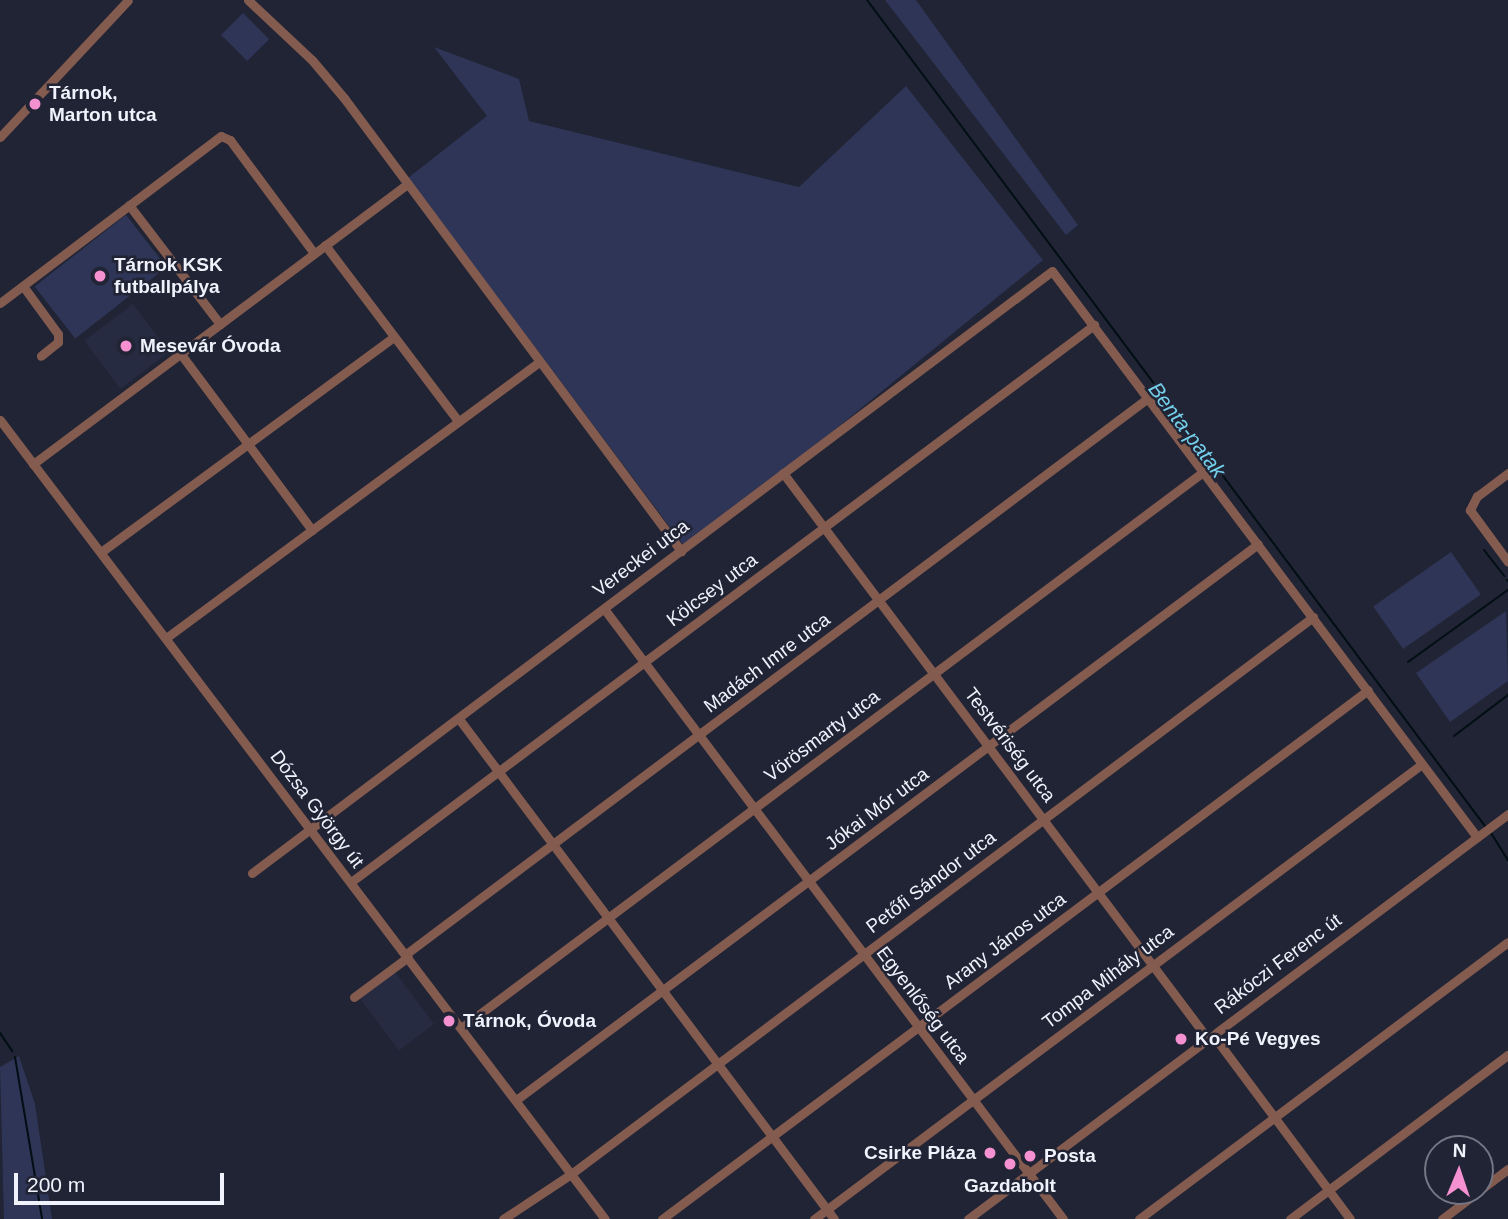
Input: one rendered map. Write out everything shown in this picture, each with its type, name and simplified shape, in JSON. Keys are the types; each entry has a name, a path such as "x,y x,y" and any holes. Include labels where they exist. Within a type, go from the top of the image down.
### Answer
{"street":[{"path":"2,130 128,0"},
{"path":"247,0 312,60 681,551"},
{"path":"0,303 225,136 314,253"},
{"path":"33,464 406,185"},
{"path":"129,205 220,324"},
{"path":"325,245 458,421"},
{"name":"Vereckei utca","path":"251,873 605,610 1052,271 1094,325"},
{"path":"23,286 58,334 58,342 41,356"},
{"path":"1094,325 1477,837"},
{"name":"Kölcsey utca","path":"351,882 1094,325"},
{"path":"101,552 394,337"},
{"path":"180,354 312,530"},
{"path":"166,638 538,363"},
{"name":"Madách Imre utca","path":"354,997 1148,398"},
{"name":"Dózsa György út","path":"0,420 605,1219"},
{"name":"Vörösmarty utca","path":"461,1028 1203,472"},
{"name":"Testvériség utca","path":"783,473 1098,893 1350,1219"},
{"path":"1508,473 1476,496 1470,510 1508,562"},
{"name":"Jókai Mór utca","path":"516,1100 1258,544"},
{"name":"Egyenlőség utca","path":"605,610 1063,1219"},
{"name":"Petőfi Sándor utca","path":"503,1219 571,1174 1313,617"},
{"name":"Arany János utca","path":"662,1219 1368,690"},
{"path":"459,719 834,1219"},
{"name":"Tompa Mihály utca","path":"814,1219 1422,764"},
{"name":"Rákóczi Ferenc út","path":"968,1219 1508,814"},
{"path":"1139,1219 1508,942"},
{"path":"1290,1219 1508,1055"},
{"path":"1442,1219 1461,1205"}],"shaded area":[{"path":"885,0 916,0 1078,225 1066,235"},
{"path":"243,13 269,39 247,61 221,35"},
{"path":"434,47 519,79 529,121 799,187 906,86 1043,260 687,550 408,178 487,116"},
{"name":"Tárnok KSK futballpálya","path":"126,215 167,267 75,338 35,286"},
{"name":"Mesevár Óvoda","path":"133,304 169,352 120,389 84,341"},
{"path":"1451,552 1481,595 1403,649 1373,606"},
{"path":"1506,611 1508,681 1450,722 1416,673"},
{"path":"395,972 434,1024 399,1050 360,998"},
{"path":"19,1056 35,1104 52,1219 4,1219 0,1067"}],"waterway":[{"name":"Benta-patak","path":"867,0 1485,826"},
{"path":"1484,550 1504,576"},
{"path":"1408,662 1508,590"},
{"path":"1454,736 1508,695"},
{"name":"Benta-patak","path":"1491,833 1508,860"},
{"path":"0,1033 12,1051"},
{"path":"15,1057 42,1219"}],"place":[{"name":"Tárnok, Marton utca","path":"35,104"},
{"name":"Tárnok KSK futballpálya","path":"100,276"},
{"name":"Mesevár Óvoda","path":"126,346"},
{"name":"Tárnok, Óvoda","path":"449,1021"},
{"name":"Ko-Pé Vegyes","path":"1181,1039"},
{"name":"Csirke Pláza","path":"990,1153"},
{"name":"Posta","path":"1030,1156"},
{"name":"Gazdabolt","path":"1010,1164"}]}
